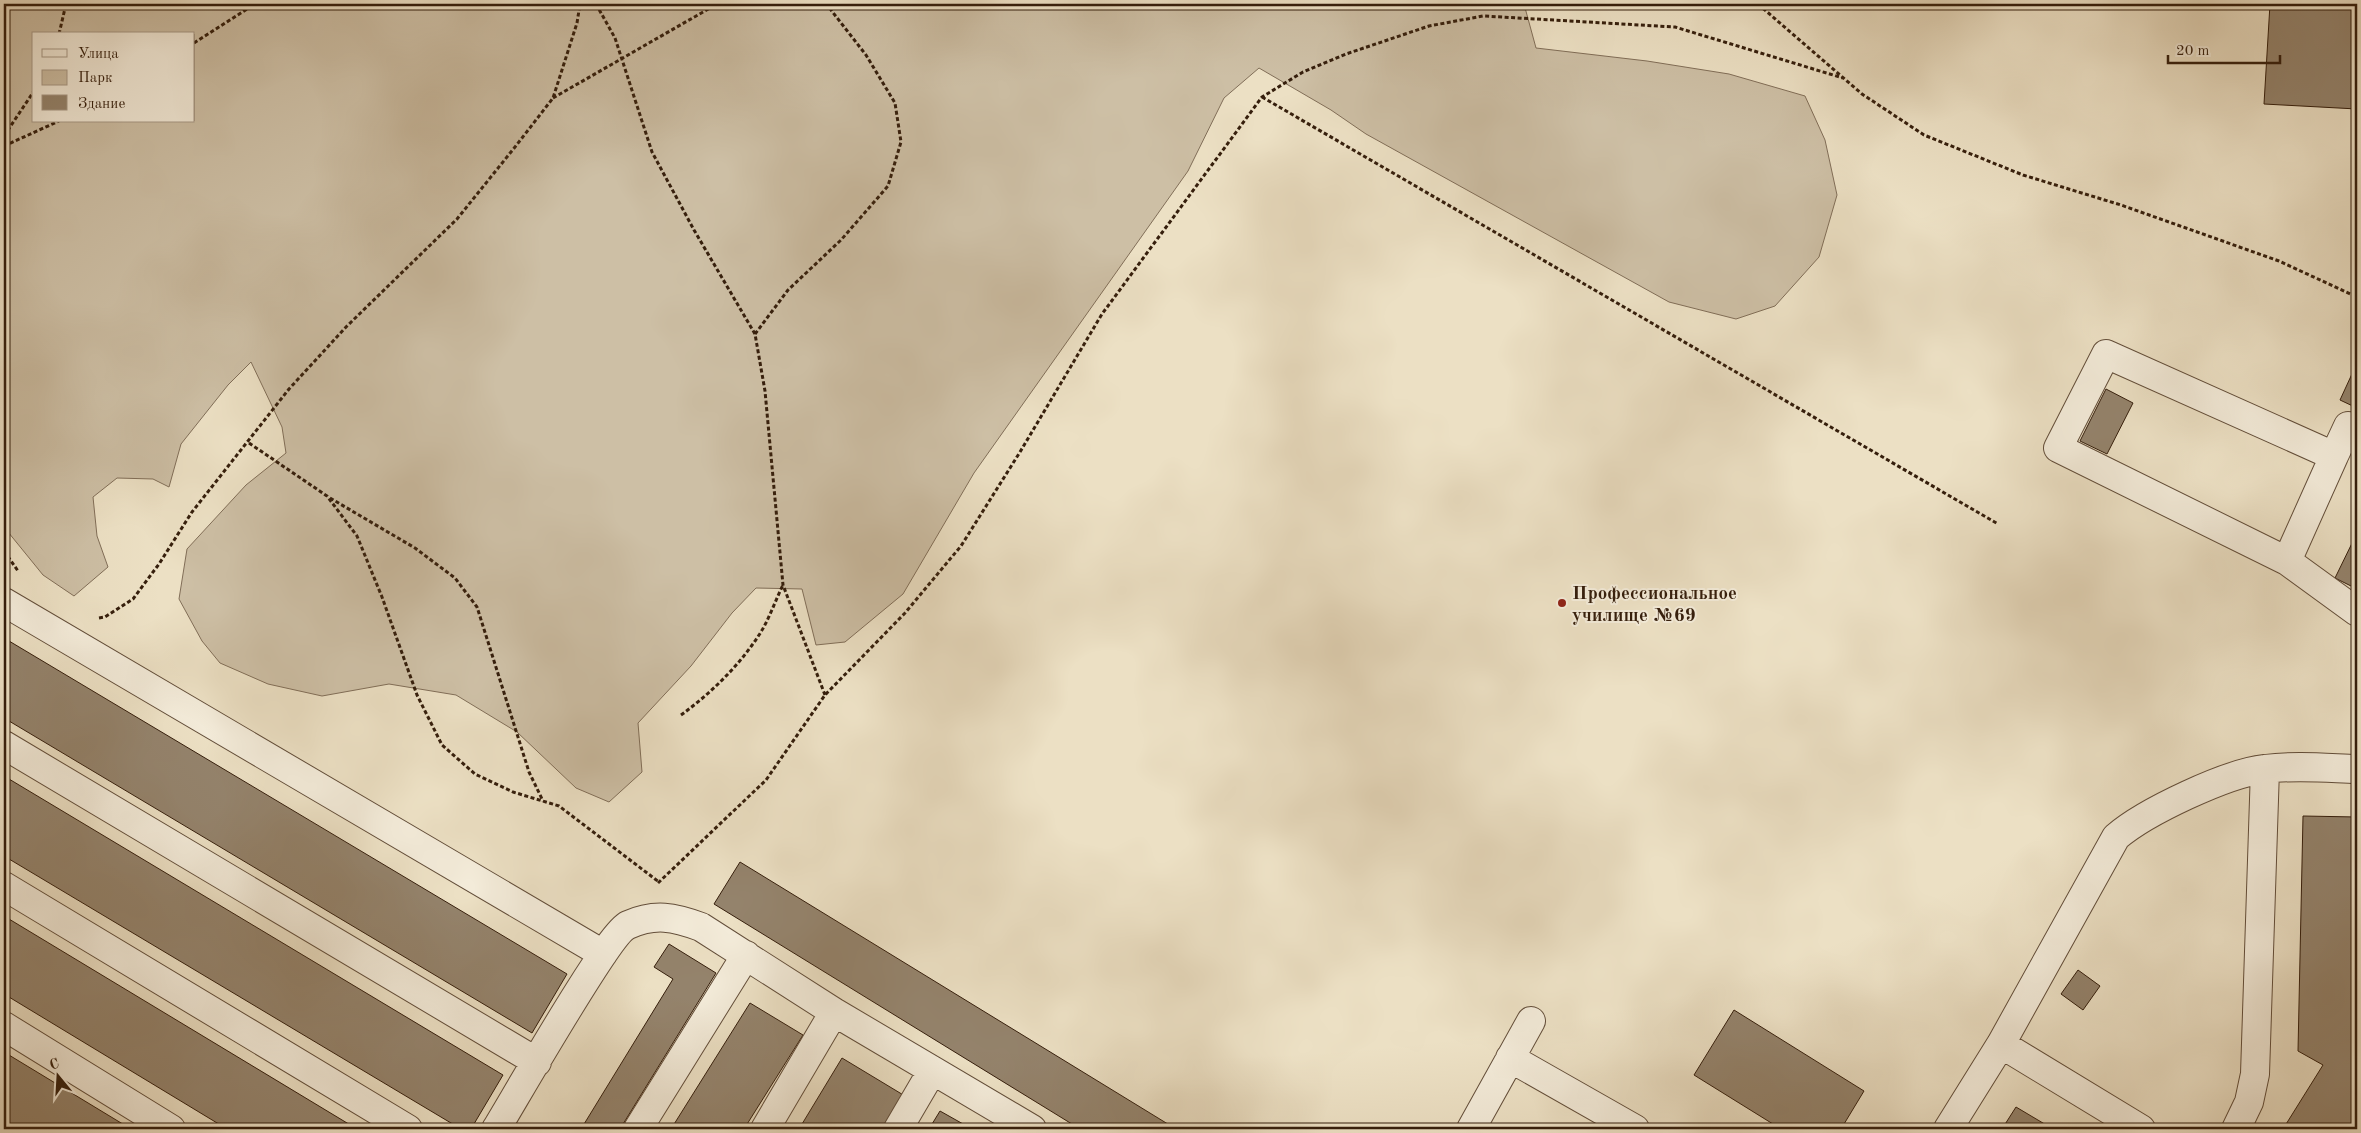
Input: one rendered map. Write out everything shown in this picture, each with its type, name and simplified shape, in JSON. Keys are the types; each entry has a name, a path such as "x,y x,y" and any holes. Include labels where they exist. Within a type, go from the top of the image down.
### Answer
{"street":[{"path":"2334,456 2106,354 2058,448 2287,561 2357,612"},
{"path":"2287,561 2348,426"},
{"path":"4,602 603,954"},
{"path":"4,745 537,1062"},
{"path":"2236,1129 2249,1102 2255,1074 2265,769"},
{"path":"1948,1129 2001,1044 2116,837 2132,823 2238,774 2265,769 2357,769"},
{"path":"4,886 408,1129"},
{"path":"496,1129 603,954 626,926 656,917 677,918 701,927 834,1012 1032,1129"},
{"path":"638,1129 746,955"},
{"path":"765,1129 834,1012"},
{"path":"1472,1129 1531,1021"},
{"path":"4,1026 171,1129"},
{"path":"2001,1044 2141,1129"},
{"path":"1510,1058 1635,1129"},
{"path":"898,1129 932,1071"}],"path":[{"path":"59,32 66,4"},
{"path":"195,42 255,4"},
{"path":"97,618 105,617 133,599 159,564 192,512 249,443 290,389 346,327 457,218 553,98 573,39 580,4"},
{"path":"596,4 615,38 652,152 694,230 755,334 765,391 783,585 826,695"},
{"path":"553,98 718,4"},
{"path":"755,334 788,290 841,240 888,186 901,142 895,103 866,55 831,10 830,4"},
{"path":"1758,4 1862,94 1924,135 2023,175 2121,205 2279,261 2357,297"},
{"path":"626,926 659,882 766,780 826,695 905,614 960,546 1020,452 1102,314 1262,97 1303,72 1346,54 1429,26 1483,16 1675,27 1843,78"},
{"path":"4,136 32,94"},
{"path":"1262,97 1998,524"},
{"path":"4,146 57,122"},
{"path":"249,443 327,496 415,548 455,578 477,607 530,772 543,801"},
{"path":"327,496 356,536 382,597 417,695 442,745 475,774 513,792 559,806 659,882"},
{"path":"4,551 20,573"},
{"path":"681,715 700,701 726,676 760,634 783,585"}],"green space":[{"path":"4,4 1524,4 1536,48 1647,61 1729,74 1805,96 1825,140 1837,195 1819,257 1775,306 1736,319 1669,302 1366,134 1331,110 1259,68 1224,98 1188,171 974,473 903,594 845,642 816,645 802,589 756,588 732,613 691,666 638,723 642,772 609,802 576,788 517,732 456,695 389,684 322,696 268,684 220,663 202,641 179,599 187,549 246,485 286,453 282,427 251,362 228,385 181,444 169,487 153,479 117,478 93,497 97,536 108,567 74,596 43,575 4,527"}],"building":[{"path":"2270,4 2357,4 2357,109 2264,104"},
{"path":"2357,363 2357,408 2340,400"},
{"path":"2106,389 2133,403 2107,454 2080,441"},
{"path":"2357,533 2357,589 2335,578"},
{"path":"4,638 567,974 532,1033 4,718"},
{"path":"4,776 503,1075 471,1129 461,1129 4,856"},
{"path":"2303,816 2357,817 2357,1129 2283,1129 2323,1065 2298,1051"},
{"path":"740,862 1176,1129 1080,1129 714,904"},
{"path":"4,916 357,1129 227,1129 4,994"},
{"path":"669,944 716,973 620,1129 581,1129 673,979 654,967"},
{"path":"2078,970 2100,986 2083,1010 2061,994"},
{"path":"750,1003 803,1035 744,1129 671,1129"},
{"path":"1734,1010 1864,1091 1841,1129 1781,1129 1694,1075"},
{"path":"4,1052 131,1129 4,1129"},
{"path":"842,1058 905,1096 885,1129 799,1129"},
{"path":"2016,1107 2053,1129 2002,1129"},
{"path":"940,1111 972,1129 929,1129"}],"place":[{"name":"Профессиональное училище №69","path":"1562,603"}]}
